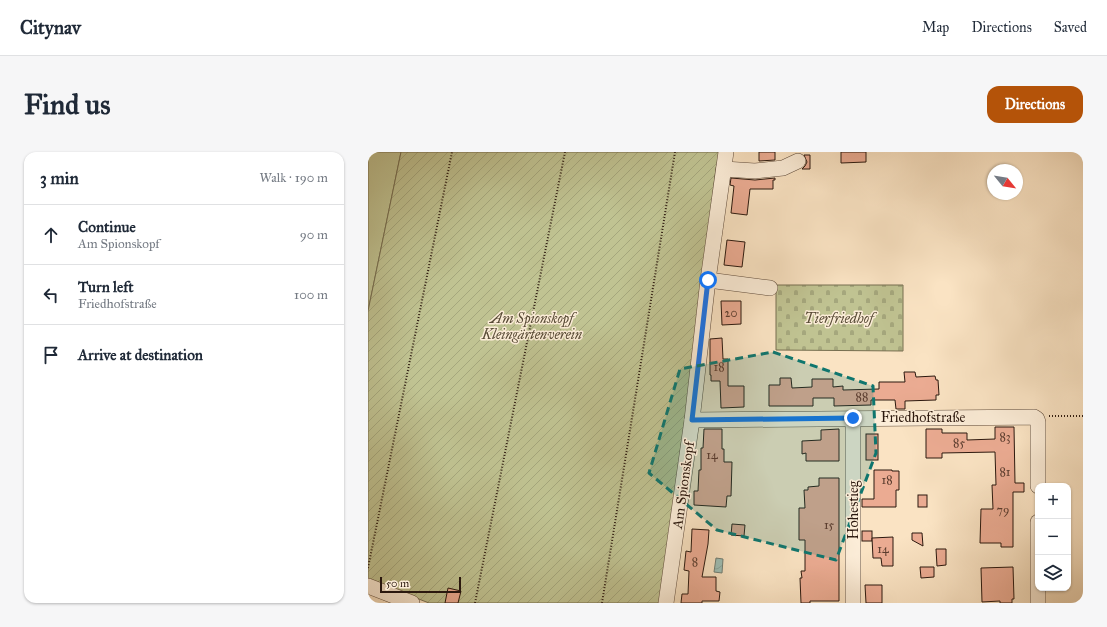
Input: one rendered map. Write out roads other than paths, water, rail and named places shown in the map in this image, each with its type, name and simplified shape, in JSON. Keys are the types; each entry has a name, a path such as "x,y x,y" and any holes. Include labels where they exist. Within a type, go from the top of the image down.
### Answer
{"street":[{"path":"725,158 755,171 783,168 798,161"},
{"name":"Am Spionskopf","path":"666,603 692,420 708,280 725,158"},
{"path":"708,280 770,288"},
{"name":"Friedhofstraße","path":"692,420 1032,416 1036,418 1038,422 1038,483"},
{"name":"Hohestieg","path":"852,603 853,418"},
{"path":"1038,555 1038,603"},
{"path":"368,586 412,603"}],"water":[{"path":"716,558 723,559 722,573 714,572"}],"park label":[{"name":"Tierfriedhof","path":"839,318"},
{"name":"Am Spionskopf Kleingärtenverein","path":"532,326"}]}
